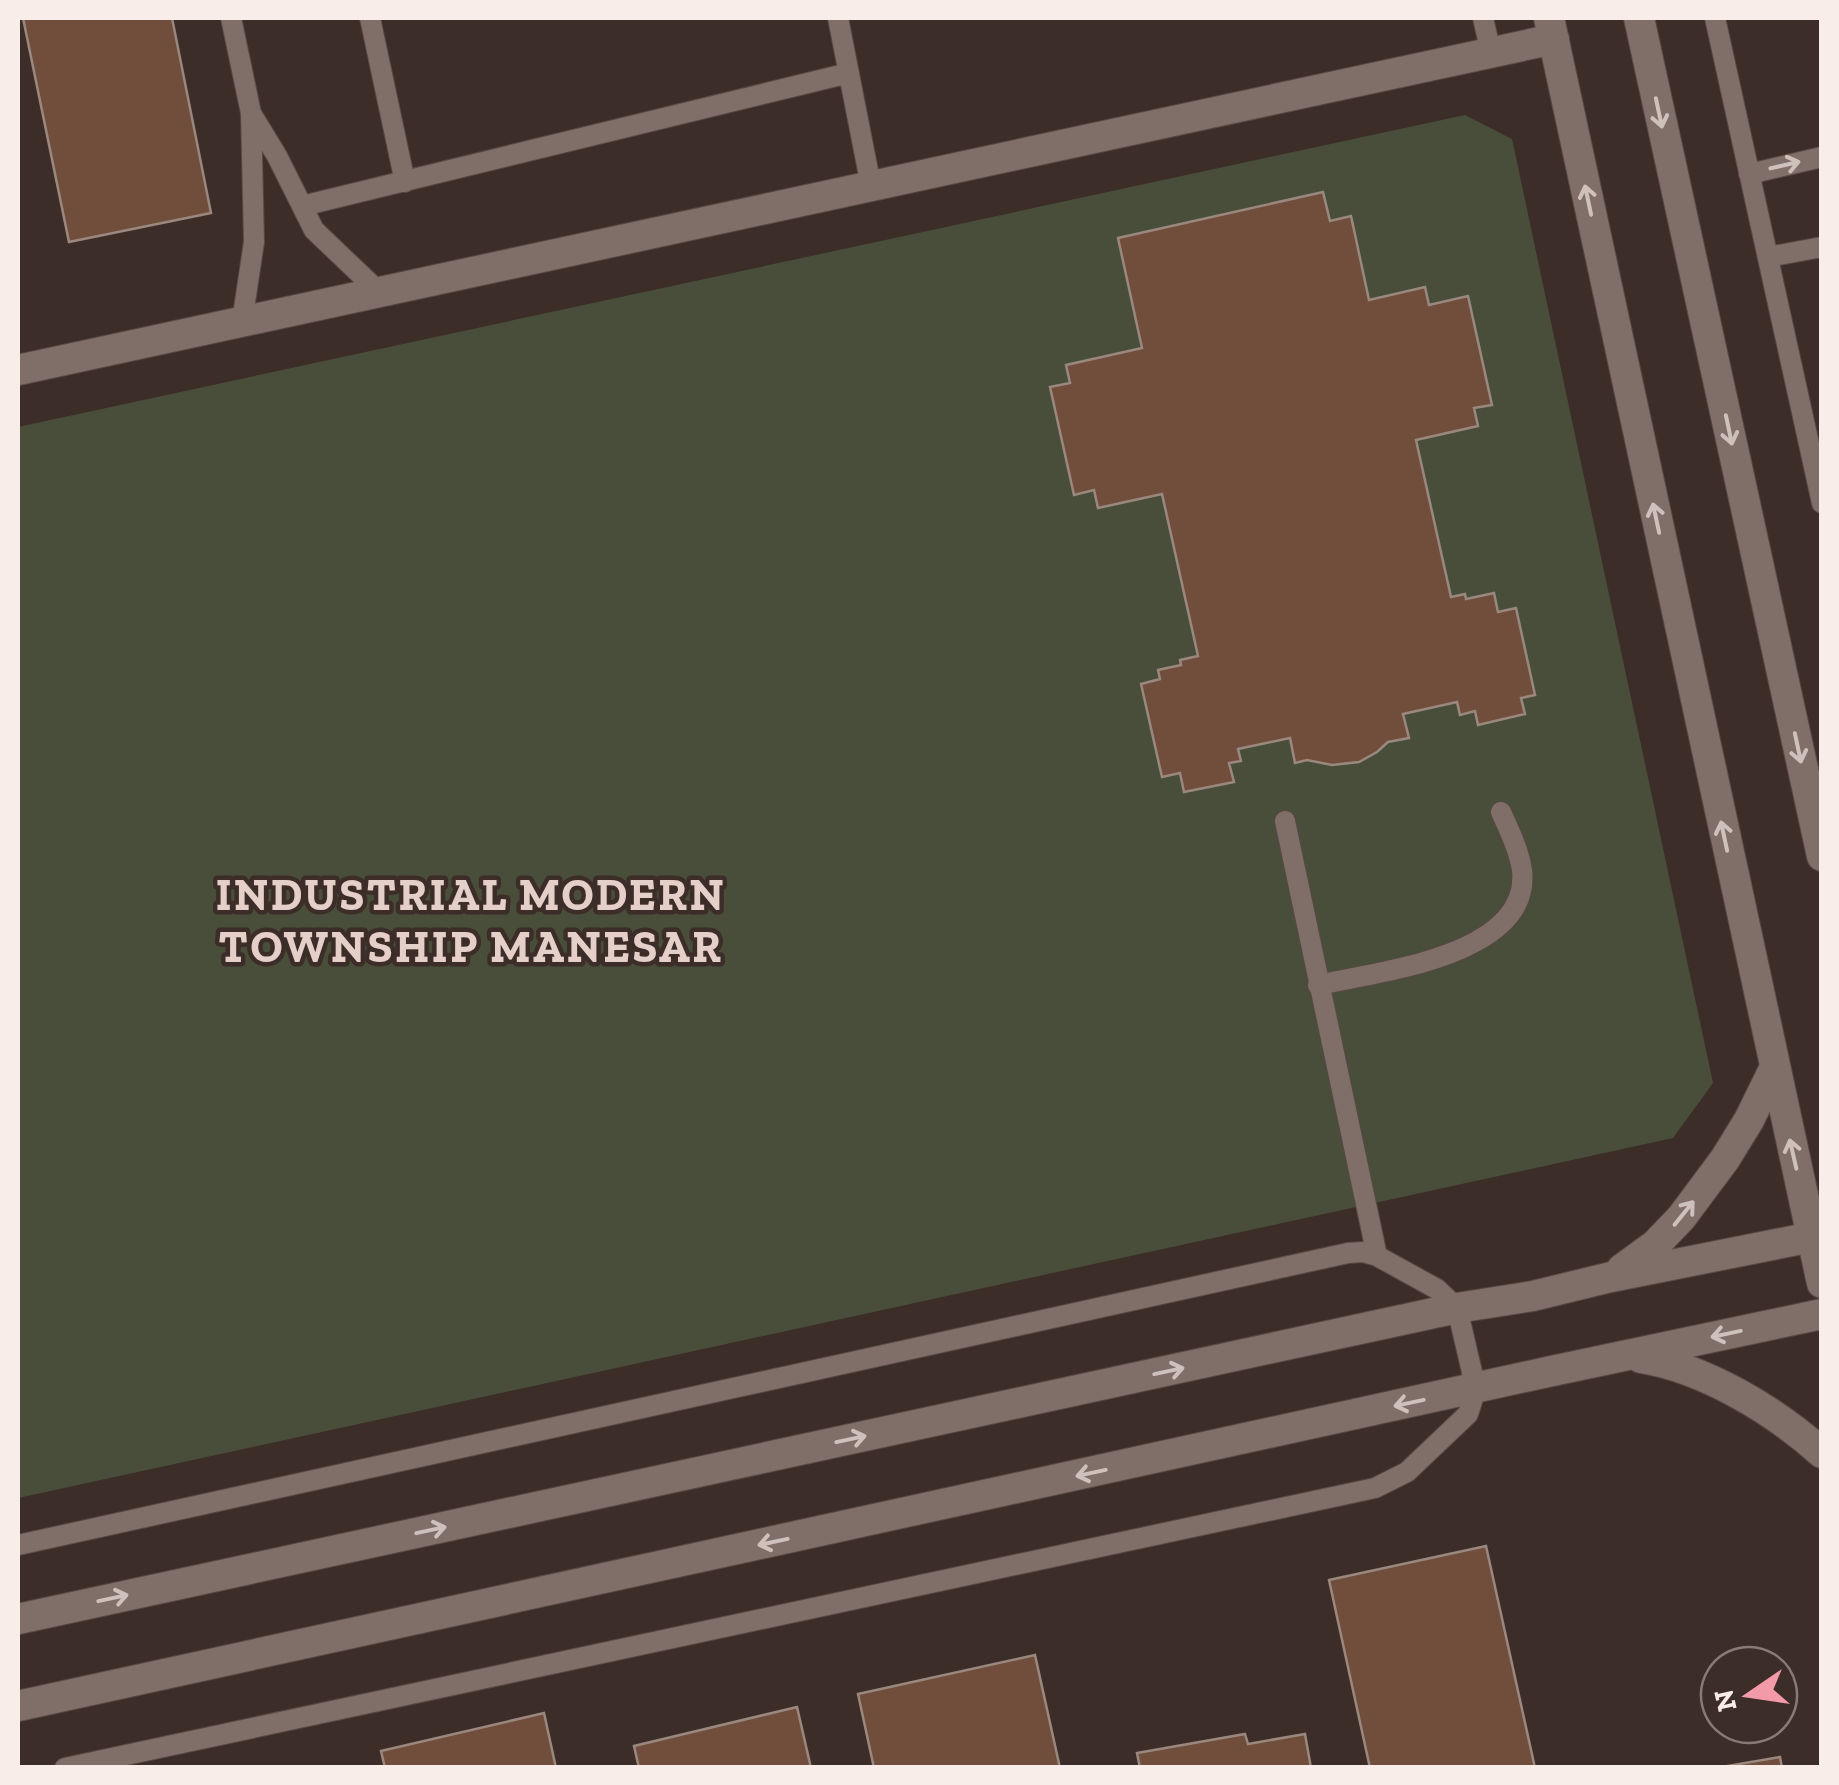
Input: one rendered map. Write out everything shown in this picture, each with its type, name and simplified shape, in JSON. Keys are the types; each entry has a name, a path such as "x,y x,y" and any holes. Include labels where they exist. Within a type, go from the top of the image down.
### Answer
{"street":[{"path":"1638,18 1822,856"},
{"path":"18,370 1491,53 1551,28 1774,1069 1817,1236 1822,1283"},
{"path":"1611,1277 1656,1245 1681,1218 1733,1146 1774,1069"},
{"path":"18,1619 1457,1308 1533,1296 1817,1236"},
{"path":"18,1706 1822,1314"},
{"path":"1626,1355 1668,1362 1727,1387 1822,1453"}],"lane":[{"path":"231,18 250,113 254,242 242,322"},
{"path":"370,18 405,182"},
{"path":"838,18 871,186"},
{"path":"1484,18 1491,53"},
{"path":"1716,18 1822,503"},
{"path":"302,206 849,73"},
{"path":"250,113 314,230 380,292"},
{"path":"1750,174 1822,158"},
{"path":"1768,257 1822,247"},
{"path":"1318,985 1450,954 1480,940 1504,922 1520,898 1522,872 1501,812"},
{"path":"1284,822 1377,1256"},
{"path":"18,1545 1348,1253 1377,1256 1437,1289 1457,1308 1476,1389 1468,1414 1407,1472 1375,1488 64,1768"}],"green space":[{"path":"1465,115 1512,139 1713,1083 1673,1138 18,1498 18,427"}],"building":[{"path":"23,18 172,18 211,213 69,242"},
{"path":"1323,192 1330,221 1351,216 1369,300 1425,287 1429,305 1468,296 1492,405 1474,408 1478,426 1416,440 1451,597 1465,594 1466,599 1494,593 1498,612 1516,608 1535,695 1521,698 1525,714 1478,725 1475,711 1460,715 1457,702 1403,714 1409,738 1388,742 1359,762 1295,763 1290,738 1238,749 1241,761 1229,763 1234,782 1184,792 1180,773 1162,777 1141,684 1160,679 1158,670 1198,656 1162,494 1098,508 1094,490 1074,495 1050,387 1070,383 1066,365 1142,348 1118,238"},
{"path":"1486,1546 1535,1768 1370,1768 1329,1580"},
{"path":"1035,1655 1060,1768 874,1768 858,1694"},
{"path":"797,1707 811,1768 639,1768 634,1746"},
{"path":"544,1713 556,1768 385,1768 381,1751"},
{"path":"1245,1734 1248,1744 1305,1734 1311,1768 1140,1768 1137,1753"},
{"path":"1780,1757 1782,1768 1716,1768"}],"district":[{"name":"INDUSTRIAL MODERN TOWNSHIP MANESAR","path":"471,920"}]}
